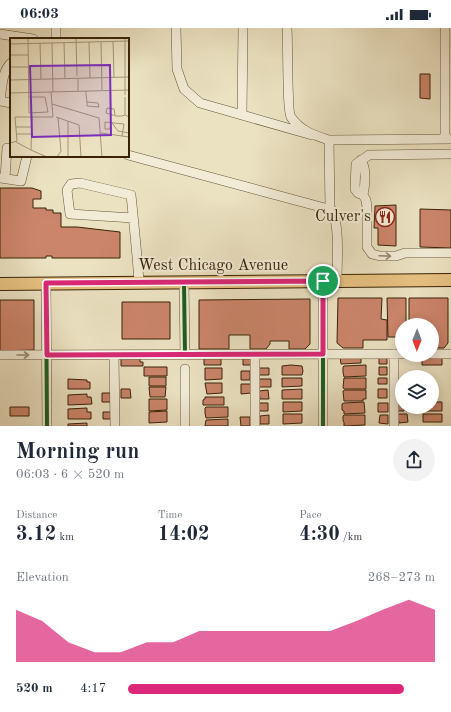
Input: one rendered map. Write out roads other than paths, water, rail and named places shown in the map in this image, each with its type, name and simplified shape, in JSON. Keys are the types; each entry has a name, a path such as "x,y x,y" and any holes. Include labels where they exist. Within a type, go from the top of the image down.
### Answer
{"main road":[{"name":"West Chicago Avenue","path":"0,284 451,280"}],"street":[{"path":"176,28 177,69 184,89 200,103 329,140 448,139 448,45 446,28"},
{"path":"242,116 243,28"},
{"path":"287,28 289,115 299,128 312,134"},
{"path":"0,34 26,38"},
{"path":"10,64 4,76 0,100 10,103"},
{"path":"329,140 330,209"},
{"path":"6,148 3,178 21,181 27,157"},
{"path":"451,154 394,159 369,155 356,164 355,189 358,193 363,195 366,200 367,247 372,254 380,256 396,256 405,254 451,253"},
{"path":"129,155 332,210 336,217 337,281"},
{"path":"133,218 70,214 67,190 71,184 80,183 131,195 139,282"},
{"path":"323,281 323,426"},
{"path":"184,282 185,355"},
{"path":"46,283 47,426"},
{"path":"0,355 395,354"},
{"path":"439,354 451,354"},
{"path":"114,355 116,426"},
{"path":"255,355 255,426"},
{"path":"394,426 398,362"},
{"path":"185,369 186,426"}],"place":[{"name":"Culver's","path":"385,217"}]}
